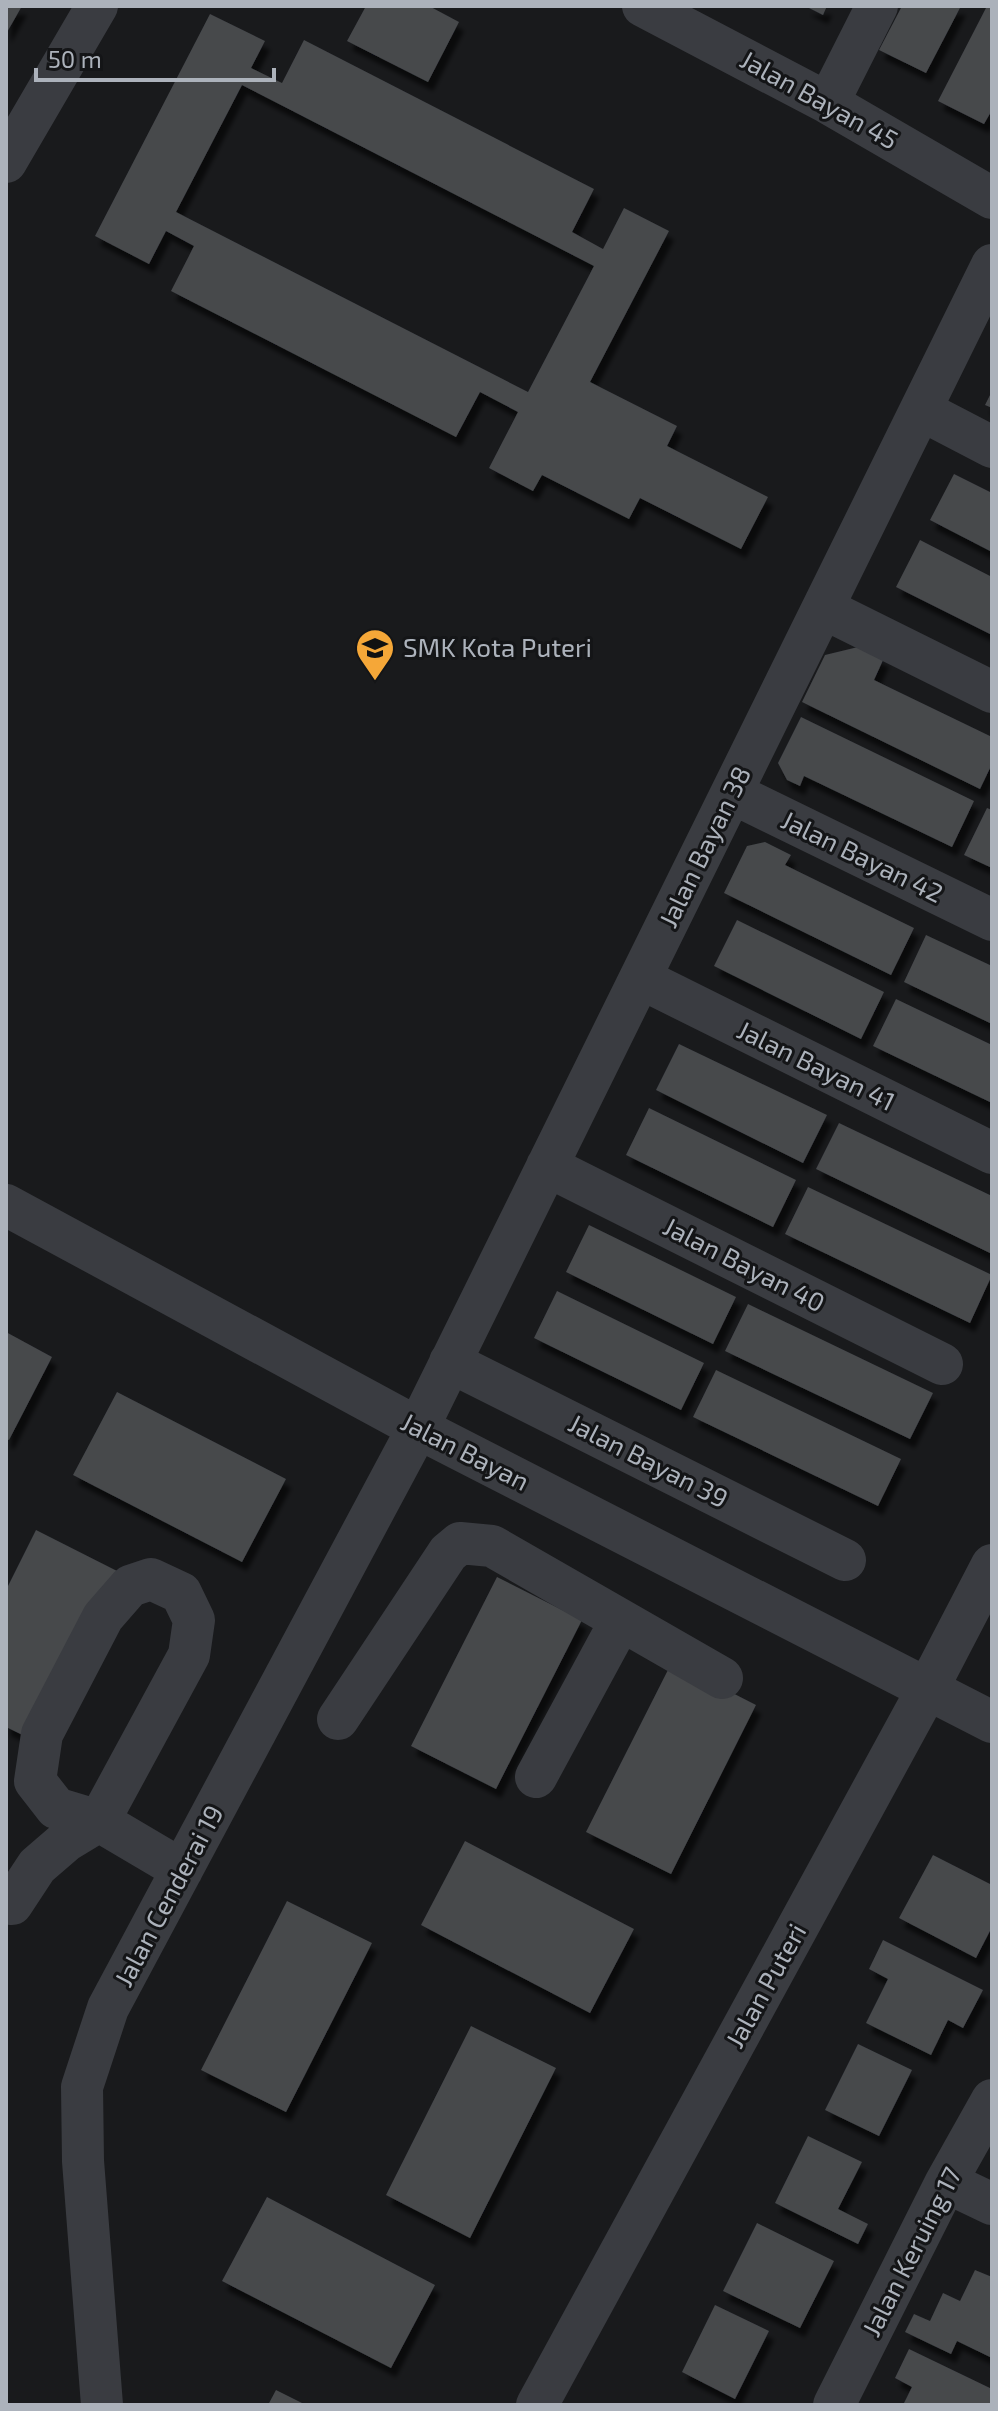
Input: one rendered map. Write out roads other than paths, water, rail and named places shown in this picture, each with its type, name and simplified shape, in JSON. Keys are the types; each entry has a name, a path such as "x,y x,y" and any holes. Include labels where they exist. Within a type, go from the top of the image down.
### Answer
{"street":[{"path":"6,162 97,6"},
{"path":"828,103 877,6"},
{"name":"Jalan Bayan 45","path":"648,7 828,103 992,198"},
{"name":"Jalan Bayan 38","path":"418,1428 992,265"},
{"path":"921,410 992,447"},
{"path":"823,608 992,692"},
{"name":"Jalan Bayan 42","path":"732,793 992,920"},
{"name":"Jalan Bayan 41","path":"640,978 992,1153"},
{"name":"Jalan Bayan 40","path":"547,1166 942,1364"},
{"name":"Jalan Bayan","path":"6,1205 418,1428 992,1722"},
{"name":"Jalan Bayan 39","path":"450,1362 845,1560"},
{"name":"Jalan Cenderai 19","path":"102,2405 83,2161 82,2087 108,2008 418,1428"},
{"path":"338,1719 448,1553 460,1543 492,1546 722,1678"},
{"name":"Jalan Puteri","path":"537,2405 992,1565"},
{"path":"12,1904 37,1866 66,1841 99,1821 189,1655 194,1620 181,1593 151,1579 130,1586 103,1617 42,1734 35,1781 56,1808 99,1821 182,1870"},
{"path":"536,1777 621,1620"},
{"name":"Jalan Keruing 17","path":"834,2405 946,2182 992,2100"},
{"path":"946,2182 992,2204"}],"place":[{"name":"SMK Kota Puteri","path":"375,682"}]}
